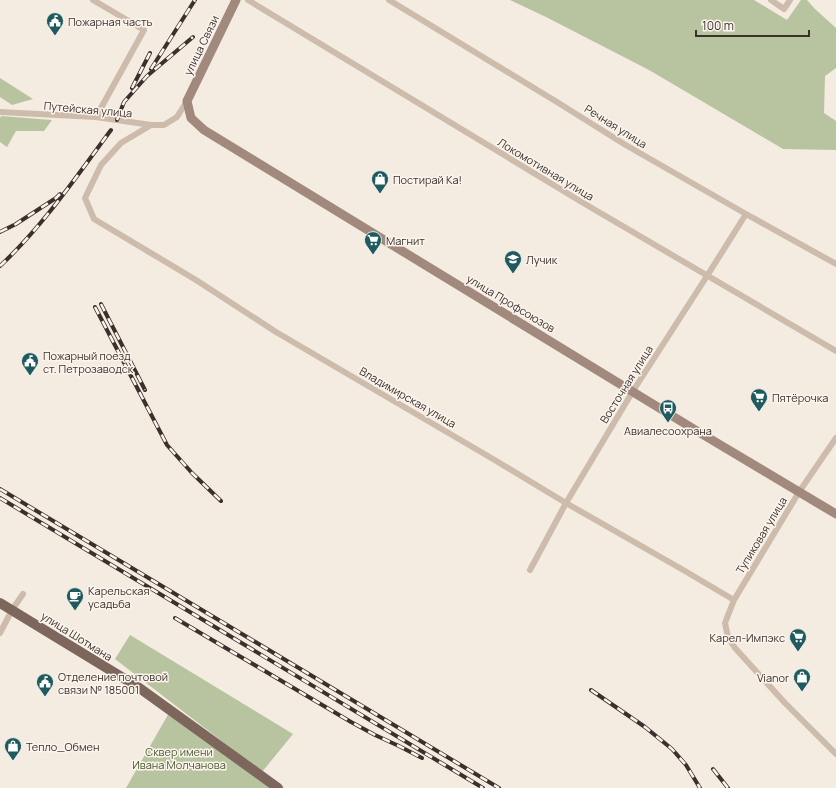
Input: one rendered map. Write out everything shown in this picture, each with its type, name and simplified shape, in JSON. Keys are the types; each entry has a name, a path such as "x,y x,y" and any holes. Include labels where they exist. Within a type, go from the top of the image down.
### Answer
{"main road":[{"name":"улица Связи","path":"187,101 236,0"},
{"name":"улица Профсоюзов","path":"187,101 191,118 204,130 836,514"},
{"name":"улица Шотмана","path":"0,603 138,687 278,788"}],"street":[{"path":"93,0 144,30 96,117"},
{"name":"Локомотивная улица","path":"248,0 585,204 836,351"},
{"name":"Речная улица","path":"389,0 624,144 836,264"},
{"path":"771,0 784,9 790,0"},
{"name":"Путейская улица","path":"0,112 96,117 151,125 164,125 177,117 187,101"},
{"name":"Владимирская улица","path":"151,125 121,143 101,165 85,198 94,219 196,280 276,332 493,459 566,504 734,600"},
{"name":"Восточная улица","path":"530,570 566,504 633,391 746,214"},
{"name":"Тупиковая улица","path":"836,438 799,492 734,600 725,623 728,637 735,648 785,703 836,754"},
{"path":"0,633 12,610 23,594"}],"green space":[{"path":"510,0 754,0 787,20 801,0 807,0 836,28 836,68 825,76 824,113 836,121 836,150 783,149 649,70"},
{"path":"0,78 33,99 12,105 0,97"},
{"path":"1,116 52,120 44,131 16,131 7,147 0,142"},
{"path":"130,635 293,734 262,772 115,659"},
{"name":"Сквер имени Ивана Молчанова","path":"169,713 273,788 126,788"}],"railway":[{"path":"151,69 195,0"},
{"path":"117,120 124,102 147,76 193,37"},
{"path":"132,88 150,53"},
{"path":"0,266 16,251 45,218 111,130"},
{"path":"0,232 16,224 60,194"},
{"path":"101,304 145,390"},
{"path":"95,307 167,445 192,473 221,501"},
{"path":"0,489 499,788"},
{"path":"0,498 483,788"},
{"path":"175,618 351,722 401,747"},
{"path":"591,690 645,727 672,749 686,765 700,788"},
{"path":"397,745 422,758"},
{"path":"713,769 728,788"}],"place":[{"name":"Пожарная часть","path":"55,36"},
{"name":"Постирай Ка!","path":"380,194"},
{"name":"Магнит","path":"373,255"},
{"name":"Лучик","path":"513,274"},
{"name":"Пожарный поезд ст. Петрозаводск","path":"30,376"},
{"name":"Пятёрочка","path":"759,412"},
{"name":"Авиалесоохрана","path":"668,423"},
{"name":"Карельская усадьба","path":"75,611"},
{"name":"Карел-Импэкс","path":"798,652"},
{"name":"Vianor","path":"802,692"},
{"name":"Отделение почтовой связи № 185001","path":"45,697"},
{"name":"Тепло_Обмен","path":"13,761"}]}
